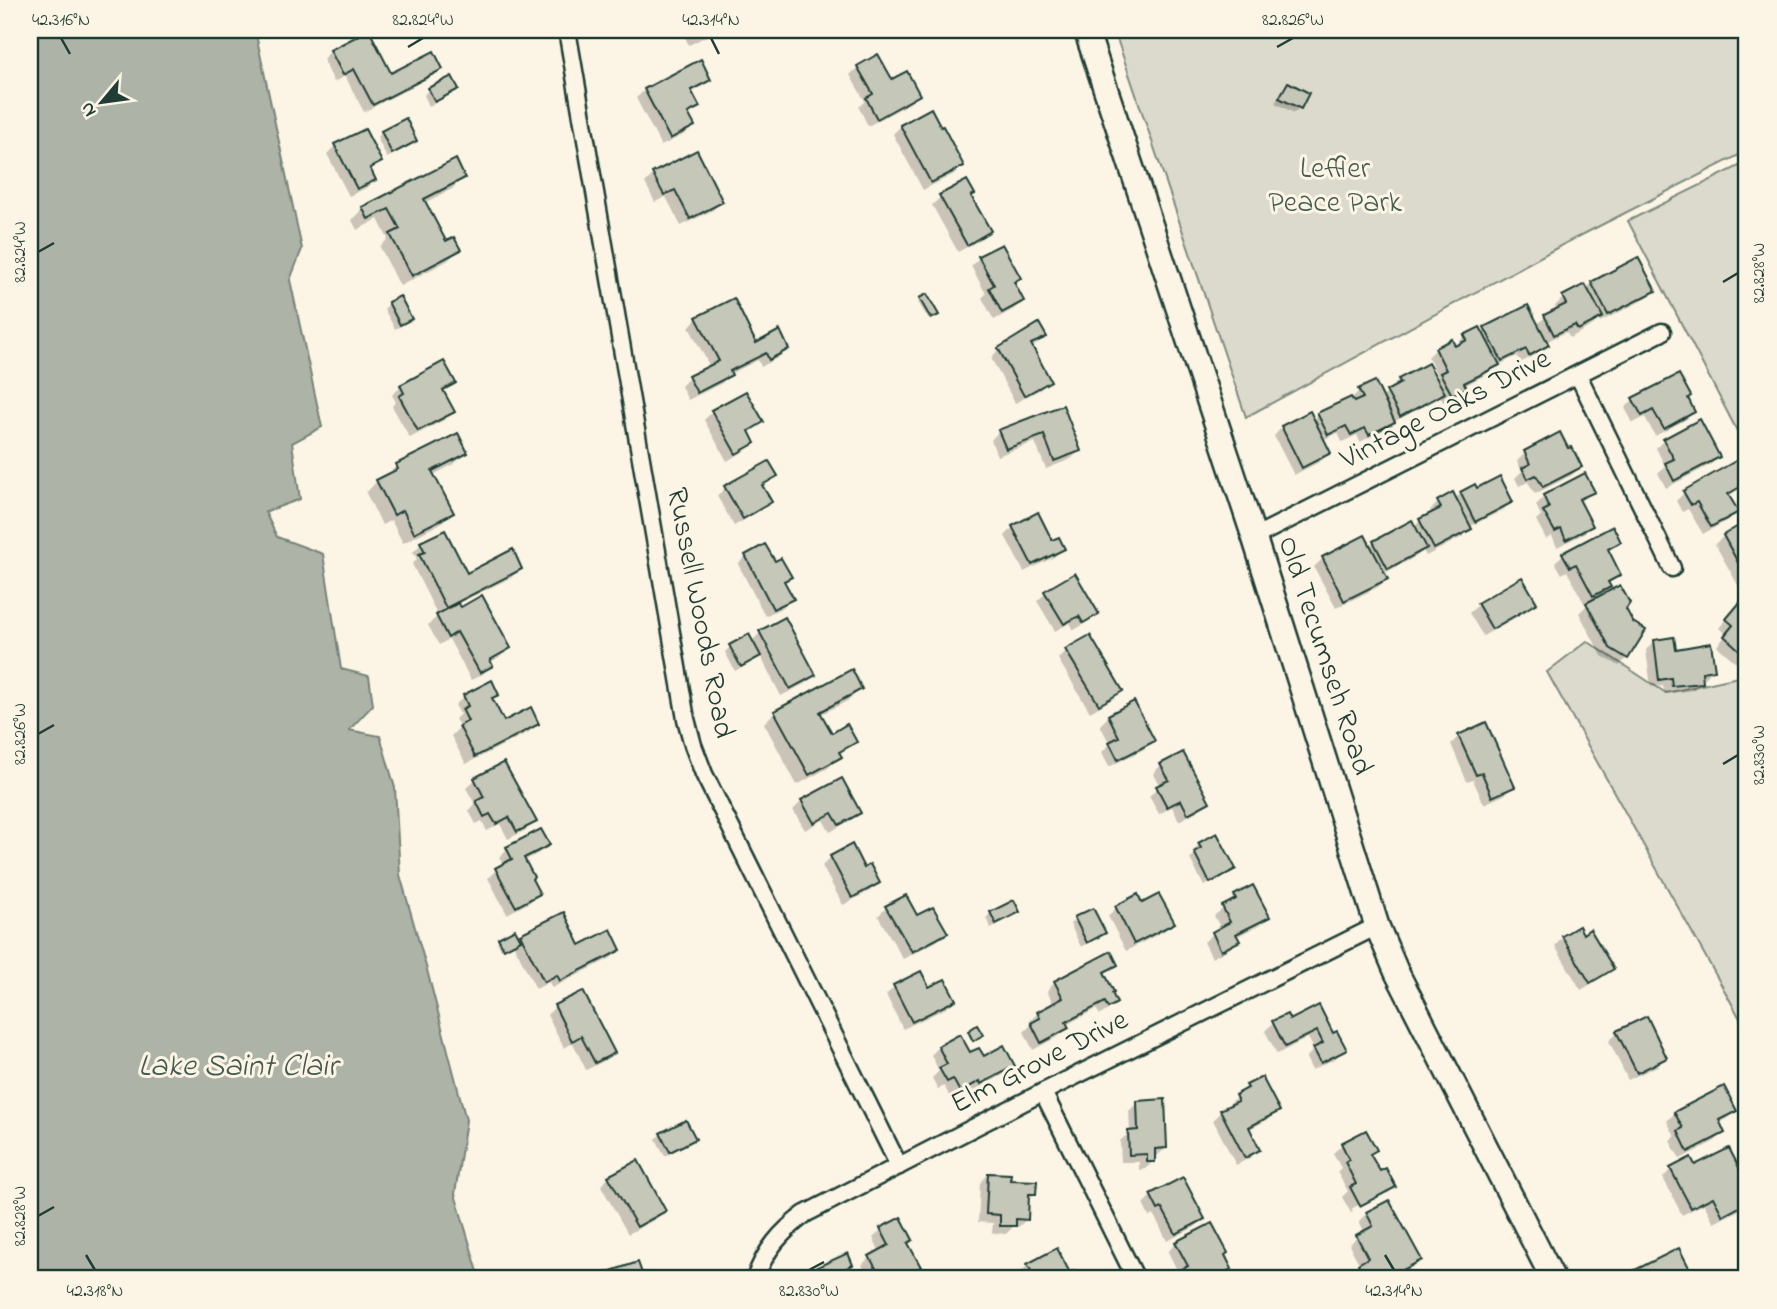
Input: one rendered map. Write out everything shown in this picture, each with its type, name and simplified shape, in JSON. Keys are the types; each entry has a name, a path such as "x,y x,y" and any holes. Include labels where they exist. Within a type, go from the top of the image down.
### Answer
{"main road":[{"name":"Old Tecumseh Road","path":"1086,30 1254,537 1377,926 1398,973 1553,1279"}],"street":[{"name":"Russell Woods Road","path":"567,30 693,745 704,774 899,1166"},
{"name":"Vintage Oaks Drive","path":"1254,537 1662,332"},
{"path":"1578,375 1672,568"},
{"name":"Elm Grove Drive","path":"754,1279 773,1244 787,1227 805,1214 1377,926"},
{"path":"1043,1092 1136,1279"}],"green space":[{"name":"Leffler Peace Park","path":"1114,30 1747,30 1747,151 1564,244 1246,417"},
{"path":"1747,162 1747,450 1628,221"},
{"path":"1587,641 1666,693 1747,675 1747,1031 1547,672"}],"water":[{"name":"Lake Saint Clair","path":"30,30 255,30 302,249 290,280 322,427 292,443 300,499 265,512 277,537 323,554 341,669 369,676 373,705 349,730 380,736 395,788 400,875 466,1120 455,1194 480,1279 30,1279"}],"building":[{"path":"369,30 391,73 434,51 443,69 373,105 354,69 343,75 330,50"},
{"path":"878,54 892,79 907,71 920,95 877,119 866,98 873,94 857,66"},
{"path":"701,59 711,80 691,90 700,107 688,113 695,126 670,139 644,89"},
{"path":"452,76 459,89 435,102 428,88"},
{"path":"1288,82 1309,93 1301,109 1279,98"},
{"path":"931,108 964,166 931,183 900,125"},
{"path":"406,118 417,141 392,154 381,131"},
{"path":"365,129 382,162 370,168 376,180 357,189 334,144"},
{"path":"697,150 723,202 690,219 675,190 664,195 652,173"},
{"path":"456,159 465,178 424,199 446,241 454,237 461,250 412,276 390,234 400,229 389,209 368,219 362,207"},
{"path":"967,180 975,194 971,196 991,231 967,245 939,195"},
{"path":"1002,244 1021,278 1014,282 1024,301 1002,313 989,288 994,285 978,256"},
{"path":"1638,257 1656,291 1608,315 1591,282"},
{"path":"1585,284 1603,317 1578,330 1575,325 1554,335 1544,315 1566,304 1562,296"},
{"path":"927,294 939,315 931,319 919,298"},
{"path":"400,296 412,319 400,325 388,302"},
{"path":"734,298 756,343 780,330 789,349 769,360 766,353 730,371 732,375 697,393 688,376 719,361 696,317"},
{"path":"1528,305 1549,345 1529,356 1526,349 1502,361 1484,327"},
{"path":"1039,323 1047,337 1031,344 1051,381 1024,396 998,348"},
{"path":"1480,327 1500,365 1464,383 1467,388 1452,395 1440,373 1446,370 1435,348 1452,339 1455,346 1467,340 1464,335"},
{"path":"444,361 456,383 443,390 455,412 418,431 399,396 404,393 400,385"},
{"path":"1428,363 1445,393 1400,417 1386,391 1401,383 1398,379"},
{"path":"1679,374 1691,396 1688,398 1695,412 1664,429 1653,410 1642,416 1632,398"},
{"path":"1375,381 1395,422 1369,435 1365,428 1351,435 1346,426 1328,435 1317,413 1351,397 1354,402 1363,398 1358,389"},
{"path":"746,391 764,422 749,431 755,443 736,454 711,410"},
{"path":"1063,405 1081,451 1054,461 1044,435 1006,449 998,430"},
{"path":"1310,411 1331,453 1302,468 1281,426"},
{"path":"1700,419 1720,457 1674,481 1665,463 1674,459 1663,439"},
{"path":"1560,432 1568,448 1572,447 1582,467 1543,487 1536,475 1528,479 1522,468 1530,464 1524,451"},
{"path":"458,433 468,453 432,471 454,513 414,533 403,510 394,515 376,480 398,469 396,464"},
{"path":"1739,459 1747,473 1747,483 1728,494 1739,512 1711,527 1697,502 1691,505 1683,491"},
{"path":"769,461 778,476 762,485 772,502 743,519 724,486"},
{"path":"1585,473 1595,492 1579,499 1593,526 1566,540 1561,529 1555,532 1543,511 1549,508 1543,495"},
{"path":"1500,476 1513,502 1475,522 1460,492 1475,484 1477,488"},
{"path":"1453,492 1472,529 1434,549 1419,519 1441,508 1437,501"},
{"path":"1038,512 1052,540 1059,537 1065,549 1032,565 1012,526"},
{"path":"1412,520 1427,548 1388,569 1373,541"},
{"path":"1747,521 1747,579 1723,535"},
{"path":"1613,526 1621,542 1608,549 1621,575 1608,582 1611,587 1593,596 1576,564 1570,567 1562,553"},
{"path":"445,530 467,573 513,549 522,569 446,608 419,554 425,552 420,542"},
{"path":"1365,535 1388,579 1344,601 1322,557"},
{"path":"765,544 775,561 781,558 792,577 784,581 794,599 773,609 745,555"},
{"path":"1075,573 1099,614 1083,623 1079,616 1064,624 1044,591"},
{"path":"1522,577 1537,603 1492,629 1477,603"},
{"path":"1620,585 1630,603 1626,609 1633,622 1646,630 1628,659 1610,648 1586,603"},
{"path":"1747,594 1747,657 1724,636 1733,625 1726,619"},
{"path":"482,595 511,648 490,660 493,666 480,673 457,632 448,638 436,615 458,603 461,607"},
{"path":"785,617 816,675 790,689 759,631"},
{"path":"749,634 761,656 741,667 729,645"},
{"path":"1090,635 1123,691 1099,705 1065,649"},
{"path":"1674,637 1676,649 1711,643 1715,670 1702,672 1703,683 1672,686 1671,678 1659,680 1654,640"},
{"path":"852,669 862,689 820,712 832,733 847,724 857,742 839,752 842,757 809,775 774,711"},
{"path":"492,680 499,695 492,698 504,721 531,707 539,724 475,757 459,726 468,721 462,709 468,706 463,695"},
{"path":"1134,701 1155,741 1118,760 1109,742 1119,737 1108,715"},
{"path":"1486,722 1515,787 1492,797 1482,773 1476,775 1458,735"},
{"path":"1183,752 1210,802 1188,814 1181,800 1167,807 1156,786 1169,780 1160,764"},
{"path":"504,762 537,822 517,832 509,817 496,824 490,814 484,817 476,801 484,797 474,778"},
{"path":"842,778 861,813 839,825 832,813 814,823 801,800"},
{"path":"541,829 550,845 524,858 540,894 516,907 495,868 512,859 506,847"},
{"path":"1217,833 1236,869 1210,883 1194,852 1201,848 1198,843"},
{"path":"852,844 864,868 870,864 880,883 852,898 830,856"},
{"path":"1253,885 1270,917 1236,934 1240,941 1221,951 1212,932 1230,922 1222,906 1236,899 1234,895"},
{"path":"1138,894 1142,903 1159,894 1175,923 1134,944 1115,906"},
{"path":"906,895 917,915 933,907 948,933 912,952 885,906"},
{"path":"1014,900 1020,912 996,924 990,912"},
{"path":"1093,908 1106,933 1087,943 1074,917"},
{"path":"564,912 580,945 611,929 621,950 560,981 557,975 544,982 520,934"},
{"path":"1579,926 1583,934 1590,929 1614,969 1590,983 1562,936"},
{"path":"515,929 521,940 504,949 498,938"},
{"path":"1111,951 1118,965 1104,972 1117,1003 1108,1008 1105,1002 1066,1022 1069,1028 1041,1043 1031,1023 1040,1018 1037,1012 1063,998 1054,981"},
{"path":"921,971 929,987 945,979 956,1000 912,1022 893,985"},
{"path":"583,991 615,1053 595,1063 581,1036 572,1041 554,1005"},
{"path":"1319,1005 1333,1033 1337,1031 1347,1050 1321,1063 1313,1048 1323,1043 1317,1031 1285,1047 1272,1021 1287,1014 1290,1020"},
{"path":"1647,1016 1667,1058 1637,1073 1616,1031"},
{"path":"977,1025 983,1035 973,1041 968,1031"},
{"path":"960,1034 970,1052 979,1048 984,1056 1004,1045 1015,1066 960,1092 953,1079 947,1082 939,1068 947,1064 938,1046"},
{"path":"1262,1077 1280,1111 1249,1127 1260,1150 1245,1158 1220,1110 1238,1101 1235,1095 1248,1088 1246,1085"},
{"path":"1724,1086 1737,1111 1719,1120 1725,1133 1688,1152 1678,1131 1683,1128 1674,1112"},
{"path":"1165,1099 1167,1148 1155,1149 1155,1162 1147,1162 1147,1154 1129,1155 1128,1131 1138,1130 1137,1101"},
{"path":"686,1120 696,1139 670,1152 660,1133"},
{"path":"1366,1130 1377,1150 1370,1154 1380,1171 1386,1168 1396,1187 1360,1206 1350,1187 1356,1184 1345,1162 1349,1159 1341,1143"},
{"path":"1729,1148 1747,1181 1747,1203 1723,1216 1713,1197 1691,1208 1670,1168 1691,1157 1695,1165"},
{"path":"638,1160 666,1211 637,1227 608,1176"},
{"path":"988,1173 1011,1174 1010,1180 1037,1181 1036,1194 1029,1194 1028,1220 1016,1219 1016,1226 1000,1226 1000,1215 986,1214"},
{"path":"1183,1177 1205,1219 1176,1234 1162,1208 1158,1210 1150,1194"},
{"path":"1389,1200 1422,1260 1386,1279 1366,1279 1358,1264 1368,1258 1356,1235 1373,1226 1366,1212"},
{"path":"901,1217 913,1240 908,1243 921,1267 897,1279 882,1279 869,1256 889,1245 880,1228"},
{"path":"1212,1223 1228,1253 1225,1255 1232,1269 1211,1279 1187,1279 1182,1269 1188,1266 1175,1242"},
{"path":"1057,1248 1070,1273 1074,1271 1078,1279 1036,1279 1027,1264"},
{"path":"1679,1248 1695,1279 1635,1279 1631,1272"},
{"path":"848,1253 853,1265 840,1271 844,1279 809,1279 806,1272"},
{"path":"638,1262 644,1279 607,1279 605,1273"}]}
